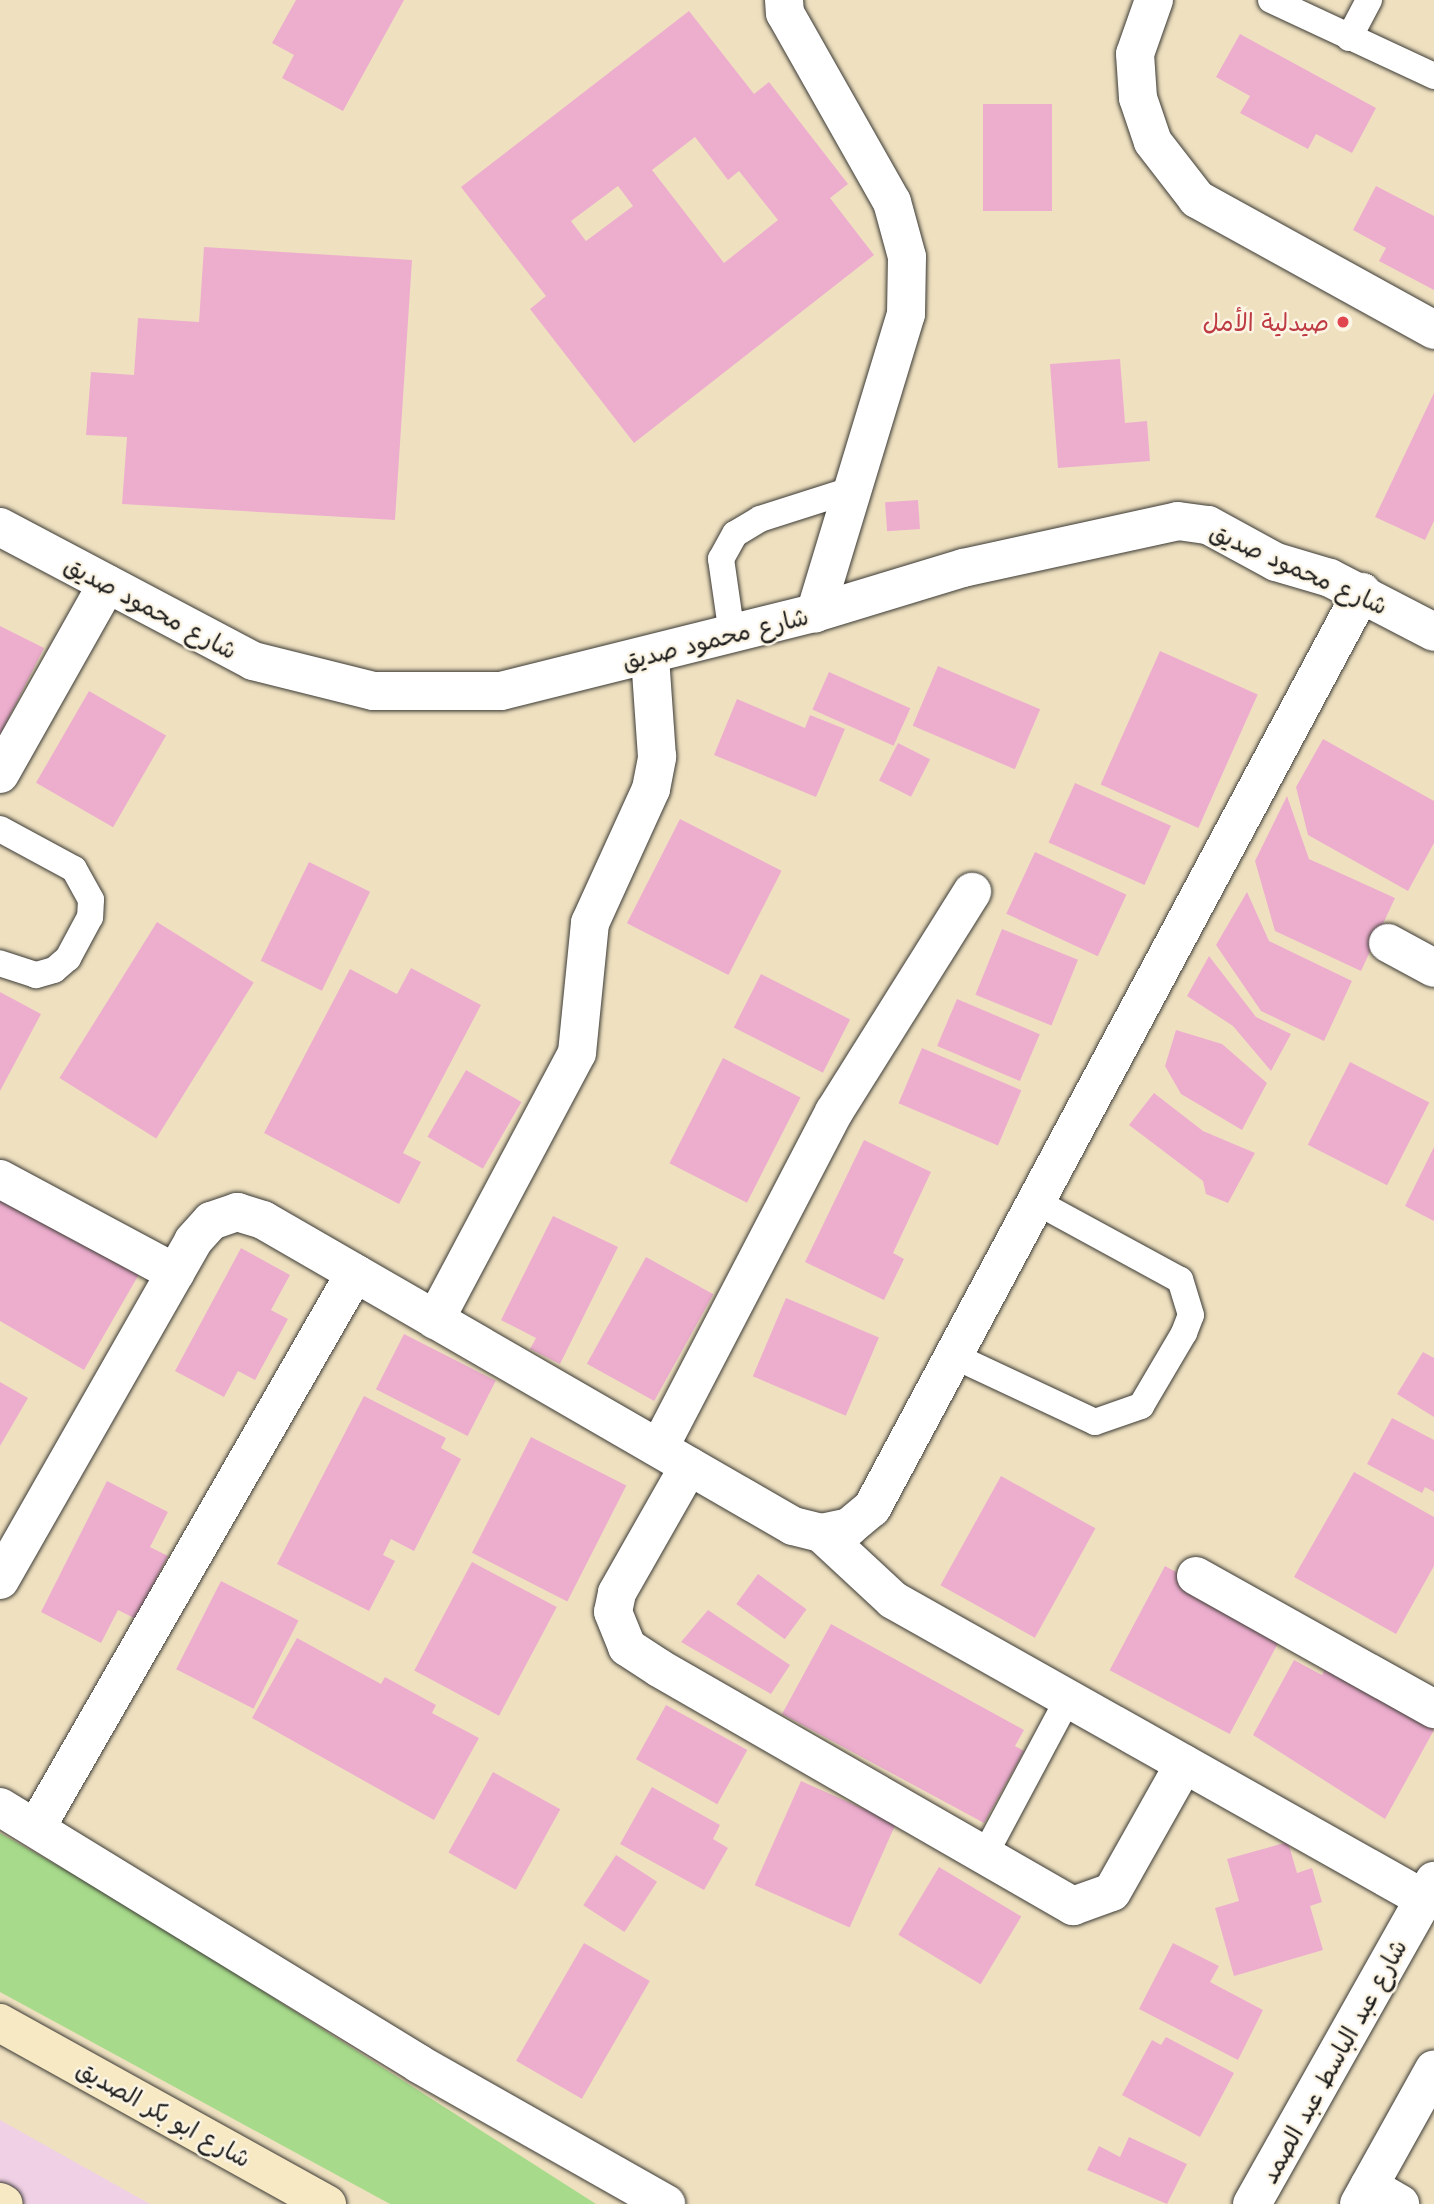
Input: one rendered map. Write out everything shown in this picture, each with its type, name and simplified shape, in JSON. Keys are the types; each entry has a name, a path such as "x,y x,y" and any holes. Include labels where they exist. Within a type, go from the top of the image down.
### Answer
{"main road":[{"name":"شارع ابو بكر الصديق","path":"0,2023 327,2204"}],"street":[{"path":"784,0 785,13 892,202 907,257 905,314 815,613"},
{"path":"1154,0 1135,54 1138,98 1153,142 1197,199 1434,330"},
{"name":"شارع محمود صديق","path":"0,527 253,661 373,691 501,691 815,613 963,568 1178,521 1208,525 1276,562 1362,592 1434,632"},
{"path":"0,774 107,584"},
{"path":"0,1580 175,1273 211,1220 237,1212 263,1220 793,1526 821,1533 849,1527 872,1508 1033,1200 1362,592"},
{"path":"435,1320 577,1053 590,923 652,789 657,757 650,656"},
{"path":"972,892 834,1112 674,1457 617,1593 613,1612 627,1647 984,1858 1053,1898 1073,1906 1094,1904 1112,1892 1184,1764"},
{"path":"1388,943 1434,968"},
{"path":"0,1179 175,1273"},
{"path":"36,1828 355,1273"},
{"path":"821,1533 893,1600 1184,1764 1429,1890"},
{"path":"1196,1576 1434,1709"},
{"path":"0,1807 419,2064 666,2204"},
{"name":"شارع عبد الباسط عبد الصمد","path":"1252,2204 1429,1890"},
{"path":"1376,2198 1434,2069"}],"lane":[{"path":"1271,0 1434,76"},
{"path":"1349,38 1369,0"},
{"path":"732,635 721,559 735,534 760,519 853,489"},
{"path":"0,828 74,869 91,900 90,917 68,958 54,970 36,975 0,963"},
{"path":"952,1356 1095,1422 1141,1406 1184,1333 1191,1315 1180,1280 1033,1200"},
{"path":"984,1858 1068,1699"}],"shaded area":[{"path":"0,2120 150,2204 0,2204"}],"green space":[{"path":"0,1833 133,1908 596,2204 390,2204 0,1992"}],"building":[{"path":"296,0 404,0 343,111 282,78 294,55 272,43"},
{"path":"689,11 754,94 769,82 848,184 830,198 874,255 634,443 530,309 546,296 461,187","holes":["695,137 728,180 739,171 778,220 724,263 652,170","618,186 633,206 586,241 571,221"]},
{"path":"1240,34 1376,108 1352,153 1316,134 1308,149 1240,113 1250,96 1216,77"},
{"path":"983,104 1052,104 1052,211 983,211"},
{"path":"1376,186 1434,216 1434,290 1379,261 1386,248 1353,230"},
{"path":"204,247 412,260 395,520 122,504 127,437 86,435 91,372 134,375 138,318 199,322"},
{"path":"1120,359 1125,423 1147,421 1150,461 1058,468 1050,364"},
{"path":"1434,393 1434,521 1425,540 1375,517"},
{"path":"918,500 920,529 887,531 885,502"},
{"path":"0,626 44,648 0,735"},
{"path":"1160,651 1258,695 1198,828 1101,784"},
{"path":"938,666 1040,709 1015,769 913,726"},
{"path":"829,672 910,708 894,746 812,709"},
{"path":"89,691 166,736 113,827 36,783"},
{"path":"737,699 805,728 810,715 845,729 816,797 714,755"},
{"path":"1323,739 1434,801 1434,843 1408,891 1308,835 1296,787"},
{"path":"898,743 930,759 911,797 879,780"},
{"path":"1075,783 1171,826 1144,885 1049,842"},
{"path":"1287,796 1309,859 1395,898 1361,971 1275,931 1255,861"},
{"path":"680,819 782,871 728,975 627,923"},
{"path":"1035,852 1127,895 1098,956 1006,914"},
{"path":"309,862 370,892 322,991 261,961"},
{"path":"1247,892 1269,941 1352,981 1324,1041 1261,1011 1216,945"},
{"path":"157,922 254,982 156,1138 59,1078"},
{"path":"1002,929 1078,960 1051,1026 975,995"},
{"path":"1209,956 1256,1017 1291,1034 1271,1071 1233,1026 1187,996"},
{"path":"411,968 481,1005 403,1153 421,1162 399,1204 264,1133 350,969 397,994"},
{"path":"761,974 850,1019 823,1073 734,1027"},
{"path":"0,992 41,1014 0,1091"},
{"path":"957,999 1040,1034 1020,1081 937,1046"},
{"path":"1176,1030 1222,1044 1267,1083 1242,1130 1181,1094 1165,1066"},
{"path":"922,1048 1021,1090 998,1145 899,1103"},
{"path":"723,1058 801,1097 747,1203 669,1163"},
{"path":"1350,1062 1429,1102 1387,1185 1308,1145"},
{"path":"466,1070 521,1102 483,1169 428,1137"},
{"path":"1154,1093 1203,1131 1255,1153 1228,1203 1206,1194 1203,1181 1129,1125"},
{"path":"864,1140 931,1172 893,1253 904,1259 884,1300 805,1262"},
{"path":"1434,1147 1434,1221 1405,1206"},
{"path":"0,1194 142,1269 84,1370 0,1321"},
{"path":"553,1216 618,1247 560,1364 530,1349 536,1338 501,1320"},
{"path":"241,1248 290,1275 271,1310 288,1319 255,1380 238,1371 224,1397 175,1371"},
{"path":"646,1257 713,1294 654,1401 587,1364"},
{"path":"786,1298 879,1337 846,1416 753,1376"},
{"path":"404,1334 496,1381 468,1436 376,1389"},
{"path":"1423,1352 1434,1358 1434,1417 1397,1394"},
{"path":"0,1382 28,1398 0,1446"},
{"path":"364,1396 446,1438 441,1448 461,1459 414,1551 391,1539 383,1555 395,1561 369,1611 277,1564"},
{"path":"1392,1418 1434,1440 1434,1492 1425,1487 1422,1493 1367,1464"},
{"path":"531,1437 626,1486 567,1601 472,1553"},
{"path":"1354,1472 1434,1517 1434,1566 1396,1634 1294,1577"},
{"path":"1001,1476 1095,1528 1035,1638 940,1585"},
{"path":"107,1481 168,1512 150,1547 168,1556 136,1619 118,1610 101,1643 41,1612"},
{"path":"472,1562 557,1607 499,1716 414,1671"},
{"path":"1165,1566 1285,1630 1230,1734 1110,1670"},
{"path":"758,1574 807,1609 785,1639 736,1604"},
{"path":"221,1581 299,1620 254,1709 176,1669"},
{"path":"708,1610 790,1665 771,1694 681,1642"},
{"path":"831,1624 1024,1730 1015,1746 1024,1751 984,1823 782,1714"},
{"path":"297,1638 381,1684 385,1677 436,1705 432,1713 479,1738 434,1820 252,1718"},
{"path":"1294,1660 1322,1675 1325,1669 1434,1730 1385,1819 1253,1735"},
{"path":"666,1705 747,1750 717,1804 636,1759"},
{"path":"493,1772 560,1809 516,1890 448,1852"},
{"path":"801,1781 896,1823 850,1927 755,1885"},
{"path":"652,1787 720,1825 713,1839 728,1848 704,1890 620,1844"},
{"path":"1288,1842 1297,1873 1312,1868 1322,1902 1310,1906 1323,1950 1234,1976 1215,1908 1239,1901 1227,1859"},
{"path":"616,1855 657,1882 624,1932 583,1905"},
{"path":"939,1867 1021,1916 981,1984 898,1935"},
{"path":"584,1943 650,1981 582,2099 516,2061"},
{"path":"1173,1943 1219,1966 1210,1982 1263,2010 1238,2060 1139,2009"},
{"path":"1166,2037 1234,2073 1200,2137 1122,2095 1152,2040 1161,2045"},
{"path":"1129,2137 1187,2164 1167,2204 1087,2170 1099,2146 1120,2157"}],"place":[{"name":"صيدلية الأمل","path":"1343,322"}]}
